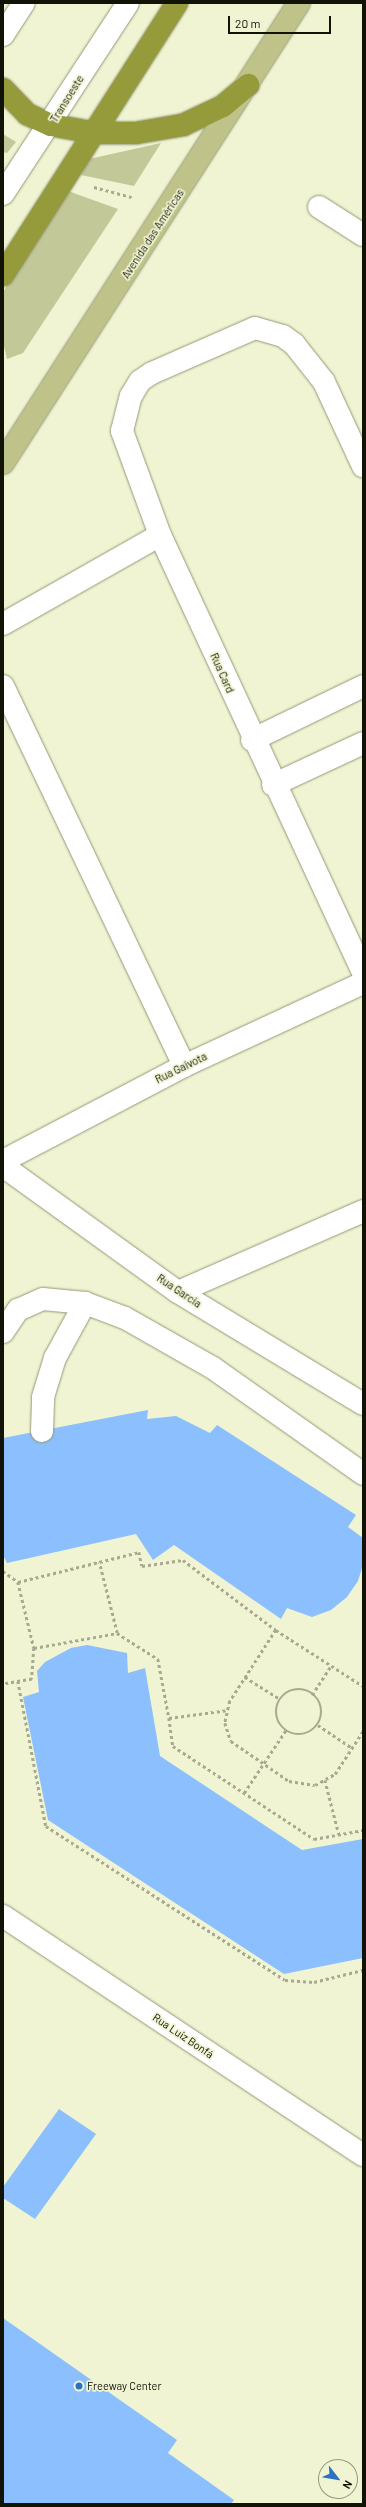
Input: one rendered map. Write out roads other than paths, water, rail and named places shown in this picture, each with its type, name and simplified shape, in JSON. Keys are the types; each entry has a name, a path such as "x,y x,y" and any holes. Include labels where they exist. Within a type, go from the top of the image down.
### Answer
{"highway":[{"path":"3,275 96,133 177,3"},
{"path":"3,89 28,114 51,125 96,133 155,132 183,125 224,106 248,85"}],"main road":[{"name":"Avenida das Américas","path":"3,463 248,85 299,3"}],"street":[{"path":"3,35 24,3"},
{"name":"Transoeste","path":"3,194 51,125 128,3"},
{"path":"319,206 363,235"},
{"name":"Rua Card","path":"363,466 324,382 294,344 283,336 255,328 140,381 125,413 122,430 160,535 252,740 363,973"},
{"path":"3,624 160,535"},
{"path":"3,686 184,1066"},
{"path":"252,740 363,686"},
{"path":"273,785 363,743"},
{"name":"Rua Gaivota","path":"3,1161 184,1066 363,983"},
{"name":"Rua Garcia","path":"3,1166 178,1292 363,1404"},
{"path":"178,1292 363,1211"},
{"path":"3,1332 18,1310 43,1299 85,1303 125,1318 212,1368 363,1474"},
{"path":"42,1431 44,1397 55,1358 85,1303"},
{"name":"Rua Luiz Bonfá","path":"3,1916 363,2155"}],"place":[{"name":"Freeway Center","path":"79,2386"}]}
